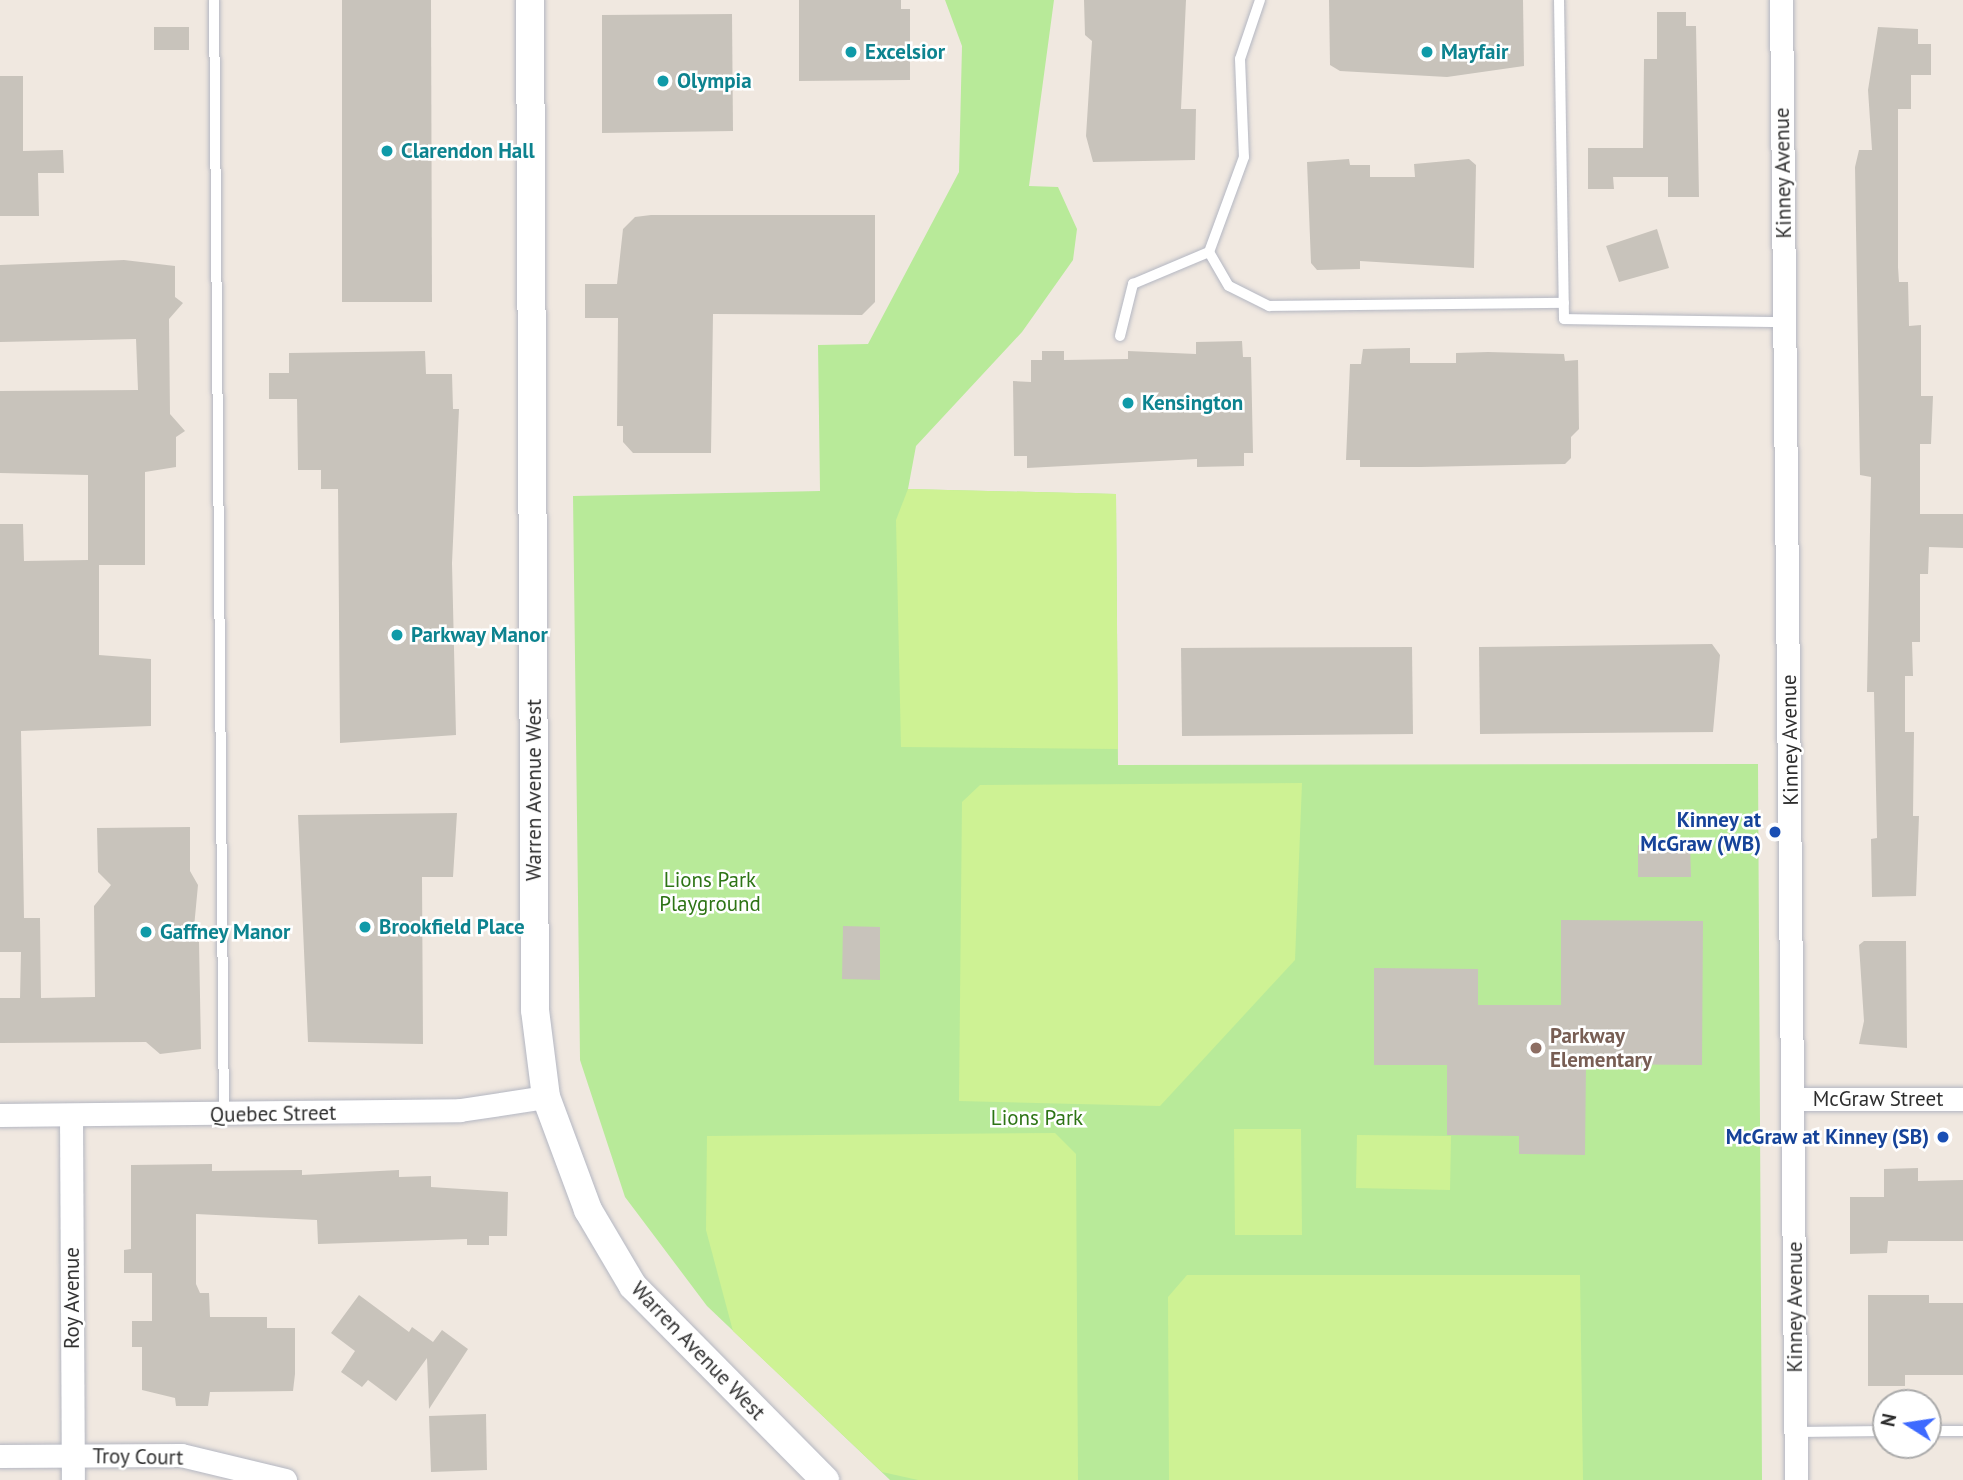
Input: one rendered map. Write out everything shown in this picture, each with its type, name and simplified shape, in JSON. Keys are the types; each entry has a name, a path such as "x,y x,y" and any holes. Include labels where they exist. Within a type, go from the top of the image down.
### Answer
{"street":[{"name":"Warren Avenue West","path":"530,0 535,1010 546,1097 588,1210 633,1286 825,1480"},
{"name":"Kinney Avenue","path":"1781,0 1796,1480"},
{"name":"Quebec Street","path":"0,1115 224,1116 460,1110 546,1097"},
{"name":"McGraw Street","path":"1794,1099 1963,1099"},
{"name":"Roy Avenue","path":"71,1115 73,1480"},
{"name":"Troy Court","path":"0,1456 181,1455 285,1480"}],"lane":[{"path":"215,0 224,1116"},
{"path":"1120,335 1133,284 1209,252 1244,157 1240,59 1260,0"},
{"path":"1559,0 1564,319 1784,322"},
{"path":"1209,252 1229,286 1269,306 1564,303"},
{"path":"1942,1431 1963,1431"},
{"path":"1796,1432 1872,1432"}],"green space":[{"name":"Lions Park","path":"945,0 1054,0 1029,186 1058,187 1077,229 1073,260 1022,332 916,446 908,489 1116,494 1118,765 1758,764 1762,1480 890,1480 707,1306 625,1197 580,1060 573,496 820,491 818,345 868,344 959,172 962,46"},
{"path":"908,489 1116,494 1118,749 901,747 896,520"},
{"path":"1302,783 1295,960 1160,1106 959,1101 962,802 980,785"},
{"path":"1234,1129 1301,1129 1302,1235 1235,1235"},
{"path":"1055,1133 1076,1154 1078,1480 918,1480 882,1472 733,1331 706,1230 707,1136"},
{"path":"1357,1135 1451,1136 1450,1190 1356,1188"},
{"path":"1187,1275 1580,1275 1583,1480 1169,1480 1168,1297"}],"building":[{"name":"Clarendon Hall","path":"342,0 431,0 432,302 342,302"},
{"name":"Excelsior","path":"799,0 901,0 901,9 910,9 910,80 799,81"},
{"path":"1084,0 1186,0 1181,109 1196,109 1195,160 1093,162 1086,136 1092,41 1085,35"},
{"name":"Mayfair","path":"1329,0 1523,0 1524,66 1447,77 1340,71 1330,65"},
{"path":"1657,12 1686,12 1686,26 1696,26 1699,197 1668,197 1668,177 1613,177 1614,189 1588,189 1588,148 1643,148 1644,59 1657,59"},
{"name":"Olympia","path":"732,14 733,131 602,133 602,15"},
{"path":"154,27 189,27 189,50 154,50"},
{"path":"1878,27 1918,29 1918,44 1931,44 1931,75 1911,75 1911,109 1898,109 1898,267 1899,282 1908,282 1909,326 1921,325 1921,396 1933,396 1931,444 1920,444 1920,514 1963,514 1963,548 1929,547 1928,574 1920,574 1920,642 1912,642 1913,676 1905,676 1905,732 1914,732 1913,816 1919,816 1916,896 1872,897 1871,839 1877,838 1874,692 1867,692 1871,477 1860,475 1855,167 1859,150 1872,150 1868,90"},
{"path":"0,76 23,76 23,151 63,150 64,173 38,173 39,216 0,216"},
{"path":"1349,159 1350,165 1370,165 1370,177 1415,177 1414,164 1469,159 1476,165 1474,268 1360,261 1360,269 1317,270 1311,263 1307,162"},
{"path":"875,215 875,302 862,315 713,314 711,453 633,453 623,442 623,426 617,426 618,318 585,318 585,284 617,284 623,229 635,217"},
{"path":"1657,229 1669,268 1619,282 1606,246"},
{"path":"124,260 175,266 175,297 183,303 169,319 170,414 185,431 176,437 176,467 145,472 145,565 99,565 99,655 151,659 151,726 21,731 24,918 40,918 41,998 95,997 94,906 111,885 98,872 97,828 190,827 190,871 198,885 193,938 199,942 201,1049 160,1054 146,1042 0,1043 0,998 20,998 21,952 0,952 0,524 23,524 24,561 88,560 88,475 0,473 0,391 138,390 136,339 0,342 0,265"},
{"name":"Kensington","path":"1242,341 1243,357 1251,357 1253,453 1244,453 1244,466 1197,467 1197,459 1027,468 1027,456 1014,456 1013,381 1031,382 1031,360 1042,360 1042,351 1064,351 1064,360 1128,359 1128,351 1196,354 1196,342"},
{"path":"1410,348 1410,363 1456,363 1456,353 1488,352 1564,354 1565,361 1578,360 1579,429 1571,437 1571,458 1565,464 1421,467 1360,467 1360,460 1346,460 1350,364 1361,364 1363,349"},
{"path":"425,351 426,374 452,374 453,409 459,409 452,563 456,735 340,743 338,489 321,489 321,470 298,470 297,399 269,399 269,373 289,373 289,353"},
{"path":"1712,644 1720,655 1713,732 1480,734 1479,647"},
{"path":"1412,647 1413,734 1182,736 1181,648"},
{"name":"Brookfield Place","path":"457,813 453,877 422,877 423,1044 308,1042 298,815"},
{"path":"1638,845 1690,845 1691,877 1638,877"},
{"path":"1561,920 1703,921 1702,1065 1586,1064 1585,1155 1519,1154 1519,1136 1447,1135 1447,1065 1374,1065 1374,968 1478,969 1478,1005 1561,1005"},
{"path":"843,926 880,927 880,980 842,979"},
{"path":"1864,941 1906,941 1907,1048 1859,1044 1864,1021 1859,945"},
{"path":"212,1164 212,1171 302,1170 302,1175 399,1170 399,1177 431,1176 431,1187 508,1192 507,1236 489,1236 489,1245 467,1245 467,1239 318,1244 317,1220 196,1214 196,1284 200,1293 209,1293 210,1317 267,1317 267,1328 295,1328 295,1374 293,1391 210,1392 208,1406 176,1406 175,1398 142,1390 142,1347 132,1347 132,1321 152,1321 152,1273 124,1273 124,1250 131,1249 131,1165"},
{"path":"1918,1168 1918,1181 1963,1180 1963,1241 1888,1241 1887,1253 1850,1254 1850,1197 1884,1197 1884,1169"},
{"path":"359,1295 409,1332 412,1327 433,1342 442,1330 468,1349 429,1409 427,1358 396,1401 368,1380 362,1387 341,1372 355,1351 331,1333"},
{"path":"1868,1295 1929,1295 1929,1303 1963,1303 1963,1375 1905,1375 1905,1386 1868,1386"},
{"path":"486,1414 487,1470 431,1472 429,1416"}],"place":[{"name":"Excelsior","path":"851,52"},
{"name":"Mayfair","path":"1427,52"},
{"name":"Olympia","path":"663,81"},
{"name":"Clarendon Hall","path":"387,151"},
{"name":"Kensington","path":"1128,403"},
{"name":"Parkway Manor","path":"397,635"},
{"name":"Kinney at McGraw (WB)","path":"1775,832"},
{"name":"Brookfield Place","path":"365,927"},
{"name":"Gaffney Manor","path":"146,932"},
{"name":"Parkway Elementary","path":"1536,1048"},
{"name":"McGraw at Kinney (SB)","path":"1943,1137"}],"park label":[{"name":"Lions Park Playground","path":"710,892"}]}
